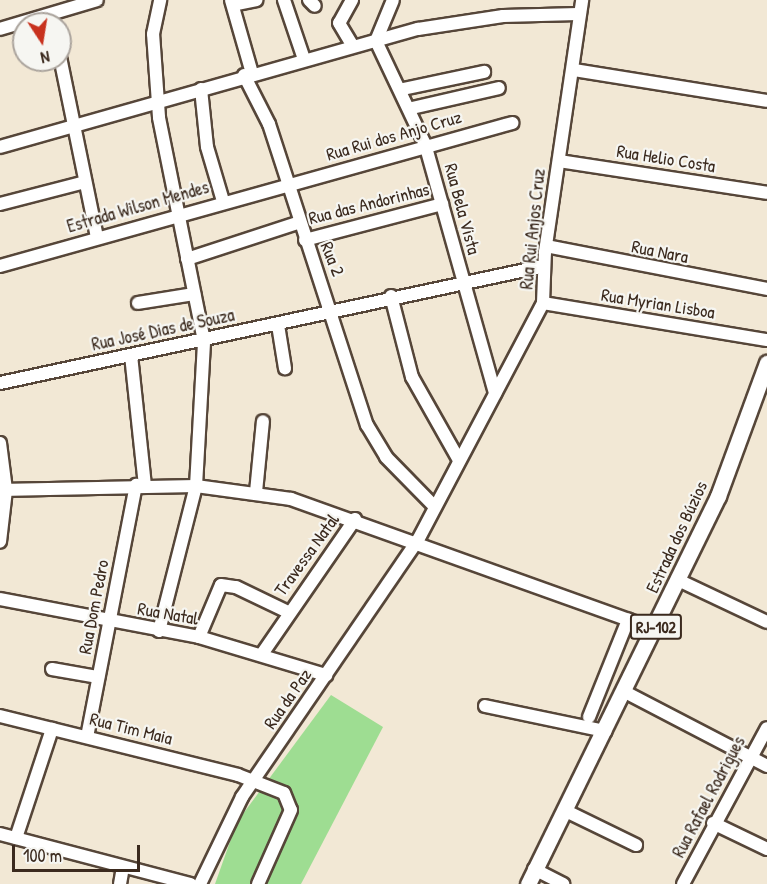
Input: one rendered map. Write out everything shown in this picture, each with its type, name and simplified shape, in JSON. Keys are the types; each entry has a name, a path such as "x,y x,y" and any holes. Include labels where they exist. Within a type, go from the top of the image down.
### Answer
{"main road":[{"name":"Estrada dos Búzios","path":"528,884 625,692 678,580 747,428 767,363"}],"street":[{"path":"68,12 97,0"},
{"path":"159,631 196,486 204,341 177,215 158,98 153,34 160,0"},
{"path":"256,0 232,2 248,74 269,124 287,186"},
{"path":"284,0 304,59"},
{"path":"352,0 339,23 352,45"},
{"path":"376,41 393,0"},
{"name":"Rua Rui Anjos Cruz","path":"418,540 432,504 459,460 543,303 546,246 574,70 578,14 582,0"},
{"path":"0,147 75,127 158,98 201,89 352,45 461,21 578,14"},
{"name":"Rua Bela Vista","path":"376,41 412,108 442,204 495,393"},
{"path":"574,70 767,101"},
{"path":"63,72 97,238"},
{"path":"403,89 484,72"},
{"path":"412,108 499,88"},
{"path":"201,89 207,147 223,201"},
{"name":"Rua Rui dos Anjo Cruz","path":"287,186 424,144 512,123"},
{"name":"Rua Helio Costa","path":"559,161 767,193"},
{"path":"0,204 85,182"},
{"name":"Estrada Wilson Mendes","path":"0,266 223,201 287,186"},
{"name":"Rua 2","path":"287,186 297,223 333,310 367,425 386,457 432,504"},
{"name":"Rua das Andorinhas","path":"305,240 442,204"},
{"path":"187,259 297,223"},
{"name":"Rua Nara","path":"546,246 767,289"},
{"name":"Rua José Dias de Souza","path":"0,383 278,325 462,280 544,266"},
{"path":"138,303 195,294"},
{"path":"391,296 412,377 459,460"},
{"name":"Rua Myrian Lisboa","path":"543,303 767,340"},
{"path":"278,325 285,368"},
{"name":"Rua Dom Pedro","path":"87,737 98,677 141,485 131,356"},
{"path":"256,492 263,421"},
{"path":"0,443 3,490 0,542"},
{"path":"3,490 141,485 196,486 256,492 355,519 418,540 654,629"},
{"name":"Travessa Natal","path":"262,654 288,612 355,519"},
{"name":"Rua da Paz","path":"200,884 226,821 418,540"},
{"path":"678,580 767,622"},
{"name":"Travessa Natal","path":"199,637 221,585 236,587 288,612"},
{"name":"Rua Natal","path":"0,599 199,637 326,675"},
{"path":"589,717 628,620"},
{"path":"52,669 98,677"},
{"path":"625,692 767,766"},
{"path":"486,706 605,731"},
{"name":"Rua Tim Maia","path":"0,716 254,780 284,793 291,810 258,884"},
{"name":"Rua Rafael Rodrigues","path":"683,884 713,823 767,728"},
{"path":"16,838 52,729"},
{"path":"566,811 636,845"},
{"path":"713,823 767,849"},
{"path":"0,834 190,884"},
{"path":"120,884 123,867"},
{"path":"534,869 563,884"}],"green space":[{"path":"331,695 383,727 301,884 215,884 237,822"}]}
